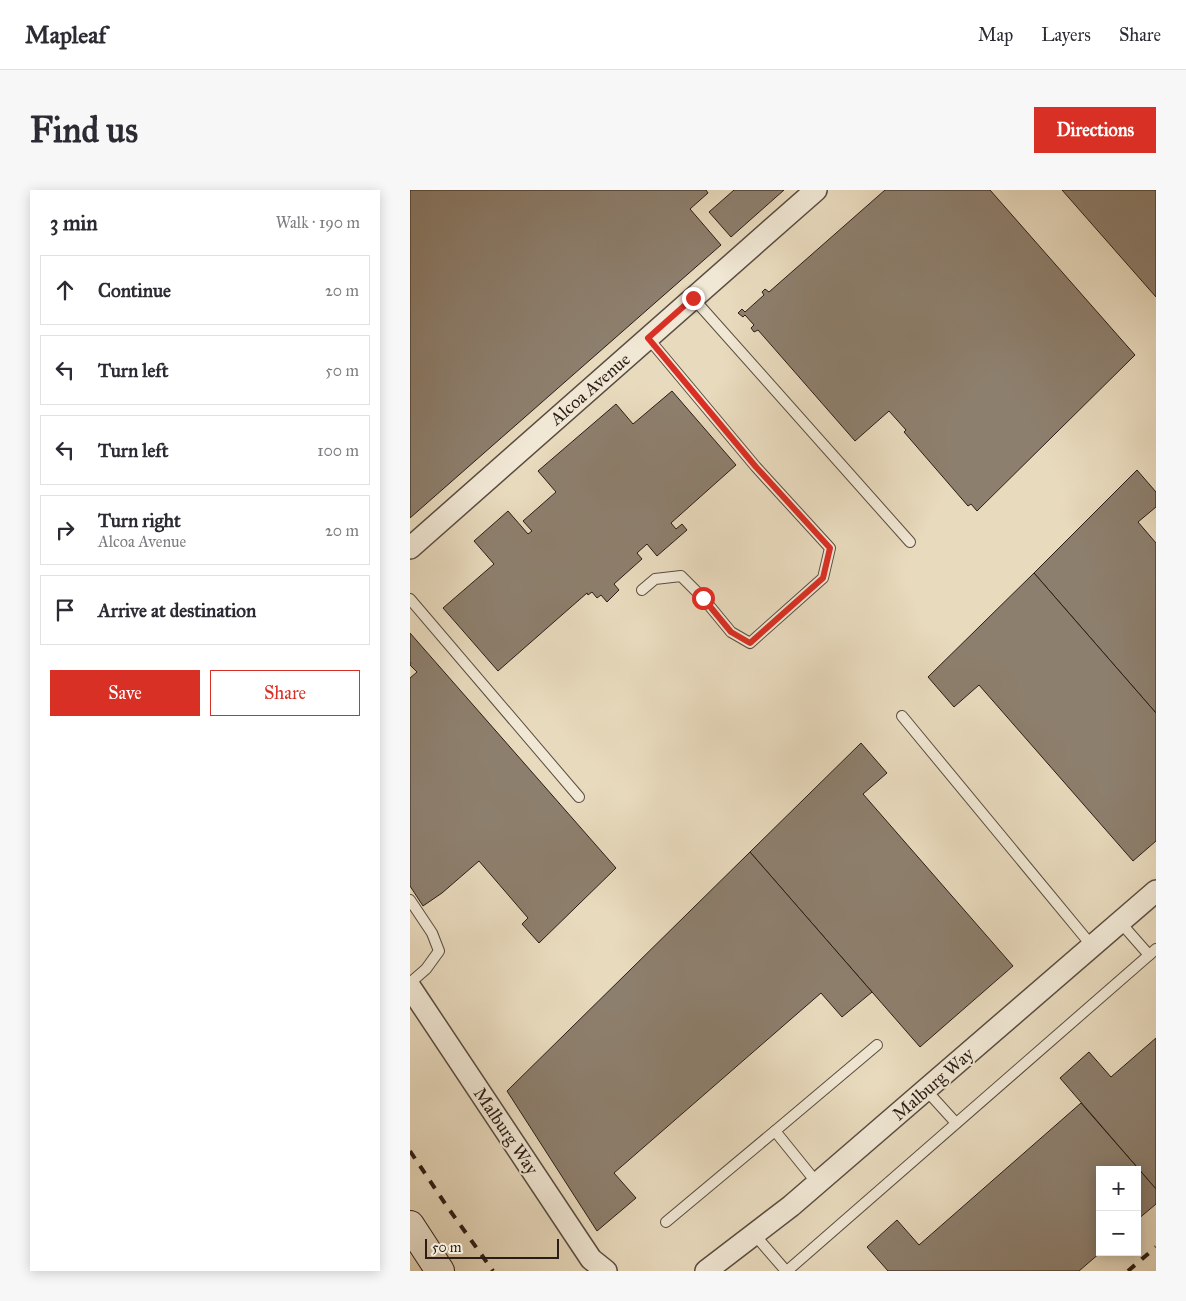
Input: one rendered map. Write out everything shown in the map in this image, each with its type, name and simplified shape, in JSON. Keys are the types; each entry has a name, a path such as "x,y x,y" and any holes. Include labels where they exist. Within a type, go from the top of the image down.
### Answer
{"street":[{"name":"Alcoa Avenue","path":"410,548 816,190"},
{"name":"Malburg Way","path":"706,1271 791,1206 1156,891"},
{"name":"Malburg Way","path":"410,985 591,1259 606,1271"},
{"path":"410,1225 440,1271"}],"lane":[{"path":"693,298 910,542"},
{"path":"642,590 655,579 681,576 703,598 731,632 750,643 823,578 830,548 756,467 648,338"},
{"path":"410,599 579,797"},
{"path":"902,716 1092,946"},
{"path":"410,900 432,933 440,951 410,985"},
{"path":"754,1234 786,1271 1153,952 1120,922"},
{"path":"666,1222 877,1045"},
{"path":"926,1090 956,1123"},
{"path":"774,1131 817,1183"}],"building":[{"path":"410,190 706,190 708,193 690,209 721,245 410,518"},
{"path":"734,190 784,190 731,237 709,212"},
{"path":"885,190 990,190 1135,355 977,511 971,504 968,506 904,432 906,430 889,411 855,441 758,330 754,332 751,328 754,325 745,315 743,317 738,313 742,309 745,312 764,295 762,292 765,289 769,292"},
{"path":"1062,190 1156,190 1156,297"},
{"path":"672,391 736,465 671,523 676,529 682,524 687,530 657,556 647,544 637,553 642,559 614,584 619,590 607,602 601,595 597,598 592,592 588,595 587,593 498,671 443,608 494,564 474,541 508,511 528,534 532,531 523,521 556,492 538,471 616,404 633,424"},
{"path":"1137,470 1156,492 1156,507 1138,522 1156,543 1156,713 1034,573"},
{"path":"1034,573 1156,713 1156,841 1133,861 979,685 954,707 928,677"},
{"path":"410,633 616,868 539,943 522,924 528,918 479,861 442,893 423,906 410,886 410,678 417,672 410,665"},
{"path":"861,743 887,773 863,794 1013,966 920,1047 750,852"},
{"path":"750,852 872,992 842,1017 821,993 614,1173 636,1198 597,1231 507,1091"},
{"path":"1156,1038 1156,1189 1141,1172 1141,1166 1136,1166 1060,1078 1089,1052 1111,1077"},
{"path":"1081,1103 1136,1166 1096,1166 1096,1256 1079,1271 888,1271 867,1247 897,1220 919,1245"},
{"path":"1141,1172 1156,1189 1156,1204 1141,1217"}],"railway":[{"path":"410,1151 493,1271"},
{"path":"1128,1271 1156,1247"}],"route":[{"path":"693,298 648,338 756,467 830,548 823,578 750,643 731,632 703,598"}]}
